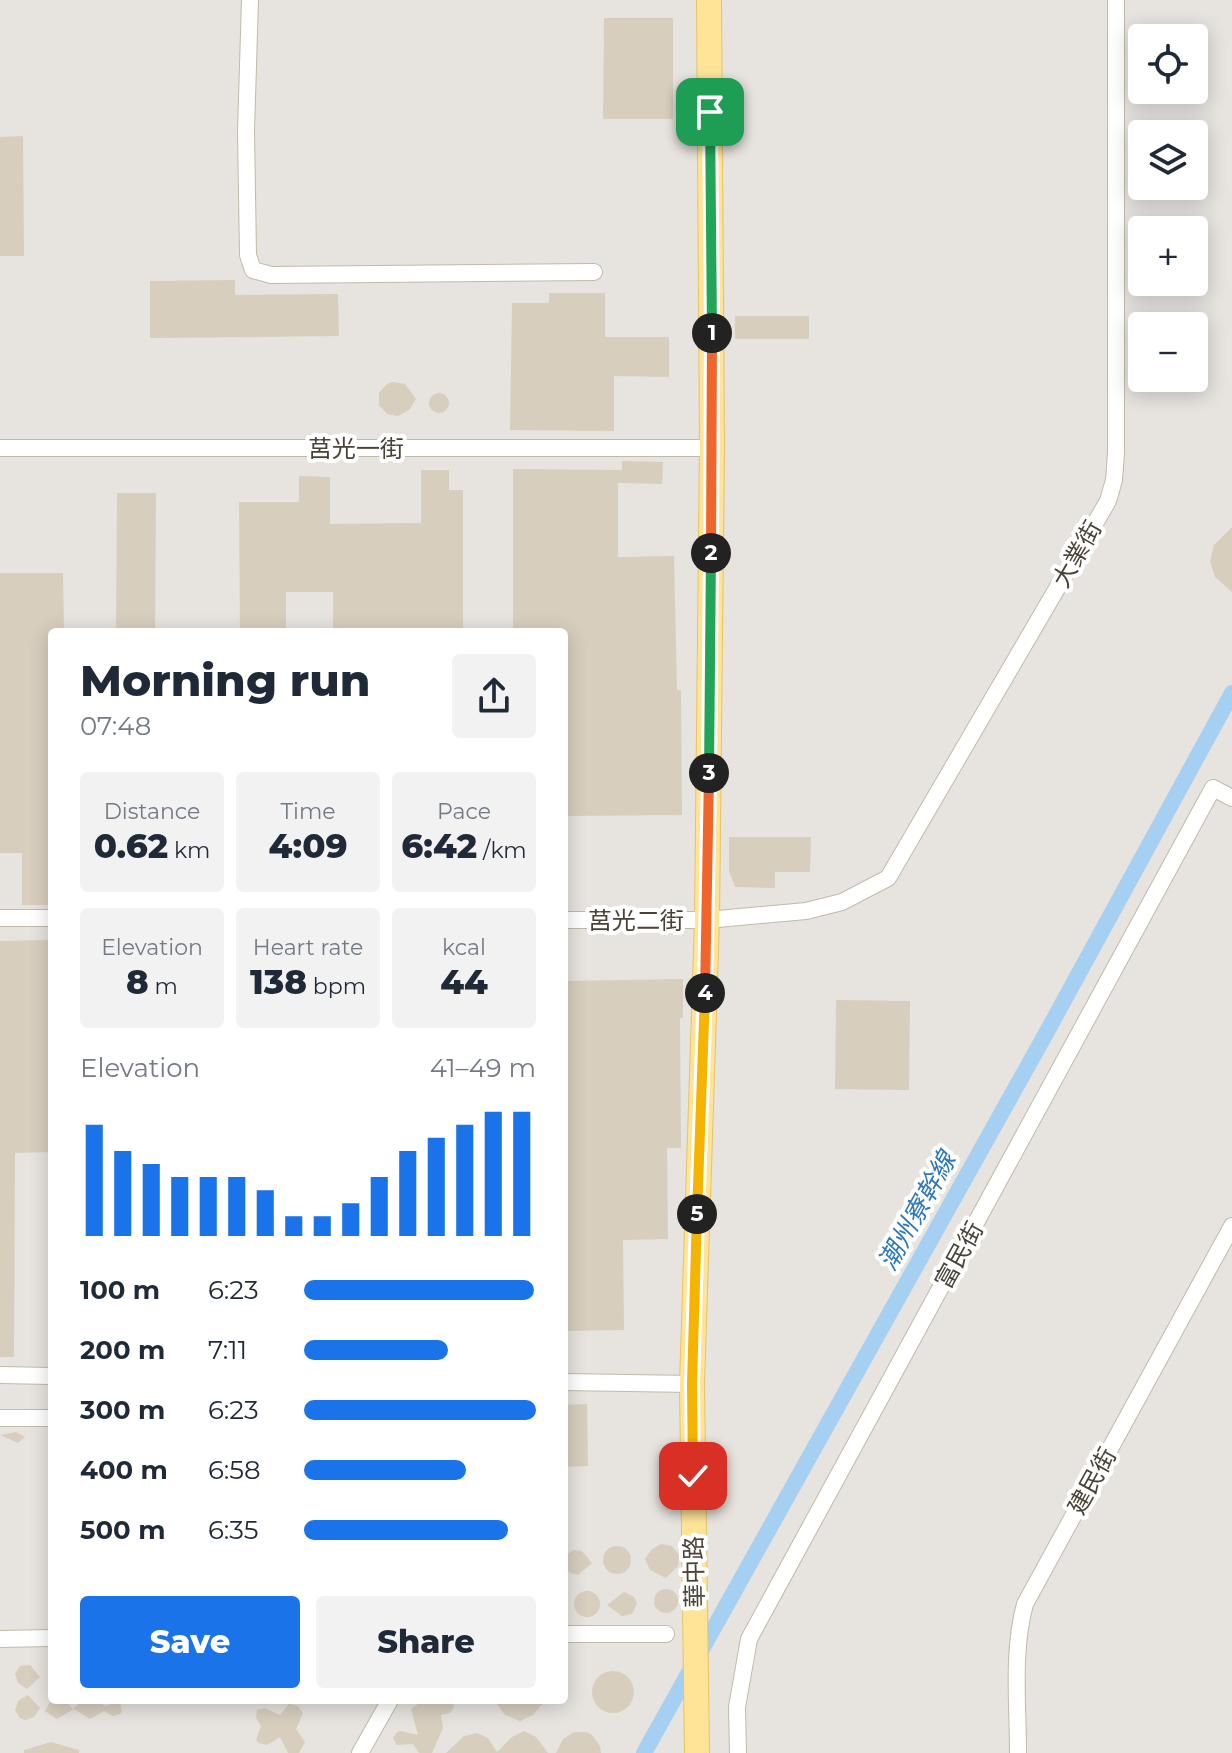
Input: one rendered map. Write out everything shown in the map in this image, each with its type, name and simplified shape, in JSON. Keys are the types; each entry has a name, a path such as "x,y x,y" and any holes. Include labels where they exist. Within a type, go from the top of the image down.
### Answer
{"main road":[{"name":"華中路","path":"697,1753 692,1384 707,920 712,448 709,0"}],"street":[{"path":"250,0 246,131 248,255 253,270 271,275 594,272"},
{"name":"大業街","path":"707,920 806,911 842,902 888,878 1108,501 1114,480 1116,453 1116,0"},
{"name":"莒光一街","path":"0,448 712,448"},
{"name":"富民街","path":"738,1753 737,1707 749,1639 1213,788 1232,798"},
{"path":"0,918 48,918"},
{"name":"莒光二街","path":"568,920 707,920"},
{"name":"建民街","path":"1018,1753 1018,1628 1025,1604 1232,1226"},
{"path":"0,1375 48,1376"},
{"path":"568,1382 692,1384"},
{"path":"0,1418 48,1418"},
{"path":"568,1634 666,1634"},
{"path":"0,1639 48,1638"},
{"path":"360,1753 388,1704"}],"shaded area":[{"path":"0,0 1232,0 1232,1753 0,1753"}],"building":[{"path":"604,18 673,18 673,119 603,119"},
{"path":"23,136 24,256 0,256 0,137"},
{"path":"235,280 235,295 338,294 339,336 150,338 150,281"},
{"path":"549,293 605,293 605,337 669,337 669,377 614,376 614,431 510,430 512,303 549,303"},
{"path":"735,316 809,316 809,339 735,339"},
{"path":"393,382 405,384 416,399 409,410 398,416 387,414 379,405 379,393"},
{"path":"439,393 446,396 449,403 446,410 439,413 432,410 429,403 432,396"},
{"path":"622,461 663,462 662,484 618,483 618,557 674,556 677,690 681,690 682,815 568,816 568,628 513,628 513,469 622,470"},
{"path":"421,470 449,470 449,490 463,490 463,628 333,628 333,592 286,592 286,628 240,628 239,502 299,502 299,476 330,477 330,524 421,523"},
{"path":"117,493 156,493 155,628 116,628"},
{"path":"1232,527 1232,592 1215,577 1210,561 1214,545"},
{"path":"0,573 63,573 64,628 48,628 48,905 22,905 22,853 0,853"},
{"path":"729,837 811,837 810,872 775,872 775,888 735,887 729,871"},
{"path":"48,940 48,1152 15,1153 14,1357 0,1357 0,941"},
{"path":"683,979 683,1018 680,1018 681,1148 667,1148 668,1239 623,1240 624,1330 568,1331 568,981"},
{"path":"836,1000 910,1001 909,1090 835,1089"},
{"path":"587,1404 588,1466 568,1467 568,1405"},
{"path":"16,1432 25,1437 18,1443 0,1435"},
{"path":"661,1544 672,1546 679,1555 678,1566 666,1578 650,1570 645,1559 652,1549"},
{"path":"617,1546 627,1550 631,1560 627,1570 617,1574 607,1570 603,1560 607,1550"},
{"path":"573,1550 582,1551 592,1563 578,1575 570,1573 568,1554"},
{"path":"666,1589 675,1592 678,1601 675,1610 666,1613 657,1610 654,1601 657,1592"},
{"path":"587,1591 596,1595 600,1604 596,1613 587,1617 578,1613 574,1604 578,1595"},
{"path":"624,1592 634,1597 637,1603 632,1614 622,1616 607,1605"},
{"path":"30,1665 40,1677 27,1689 18,1683 15,1674 20,1666"},
{"path":"613,1671 628,1677 634,1692 628,1707 613,1713 598,1707 592,1692 598,1677"},
{"path":"28,1695 40,1708 34,1717 25,1720 15,1710 18,1701"},
{"path":"49,1704 68,1704 73,1709 79,1704 120,1704 122,1711 113,1716 104,1711 90,1719 74,1709 57,1719 45,1711"},
{"path":"289,1704 298,1706 303,1713 296,1729 305,1742 299,1753 288,1753 280,1737 267,1745 256,1740 261,1726 256,1718 257,1710 265,1708 280,1715"},
{"path":"418,1704 454,1704 450,1713 441,1715 443,1728 432,1753 419,1753 413,1744 397,1745 393,1738 401,1731 418,1735 411,1709"},
{"path":"497,1704 543,1704 533,1715 520,1721 505,1715"},
{"path":"524,1731 536,1737 548,1753 446,1753 464,1736 477,1733 488,1738 497,1752 512,1737"},
{"path":"574,1732 592,1735 601,1753 556,1753 563,1739"},
{"path":"51,1742 79,1750 79,1753 24,1753 24,1750"}],"waterway":[{"name":"潮州寮幹線","path":"644,1753 1049,1028 1232,693"}],"route":[{"path":"693,1476 692,1384 707,920 712,448 710,112"}]}
